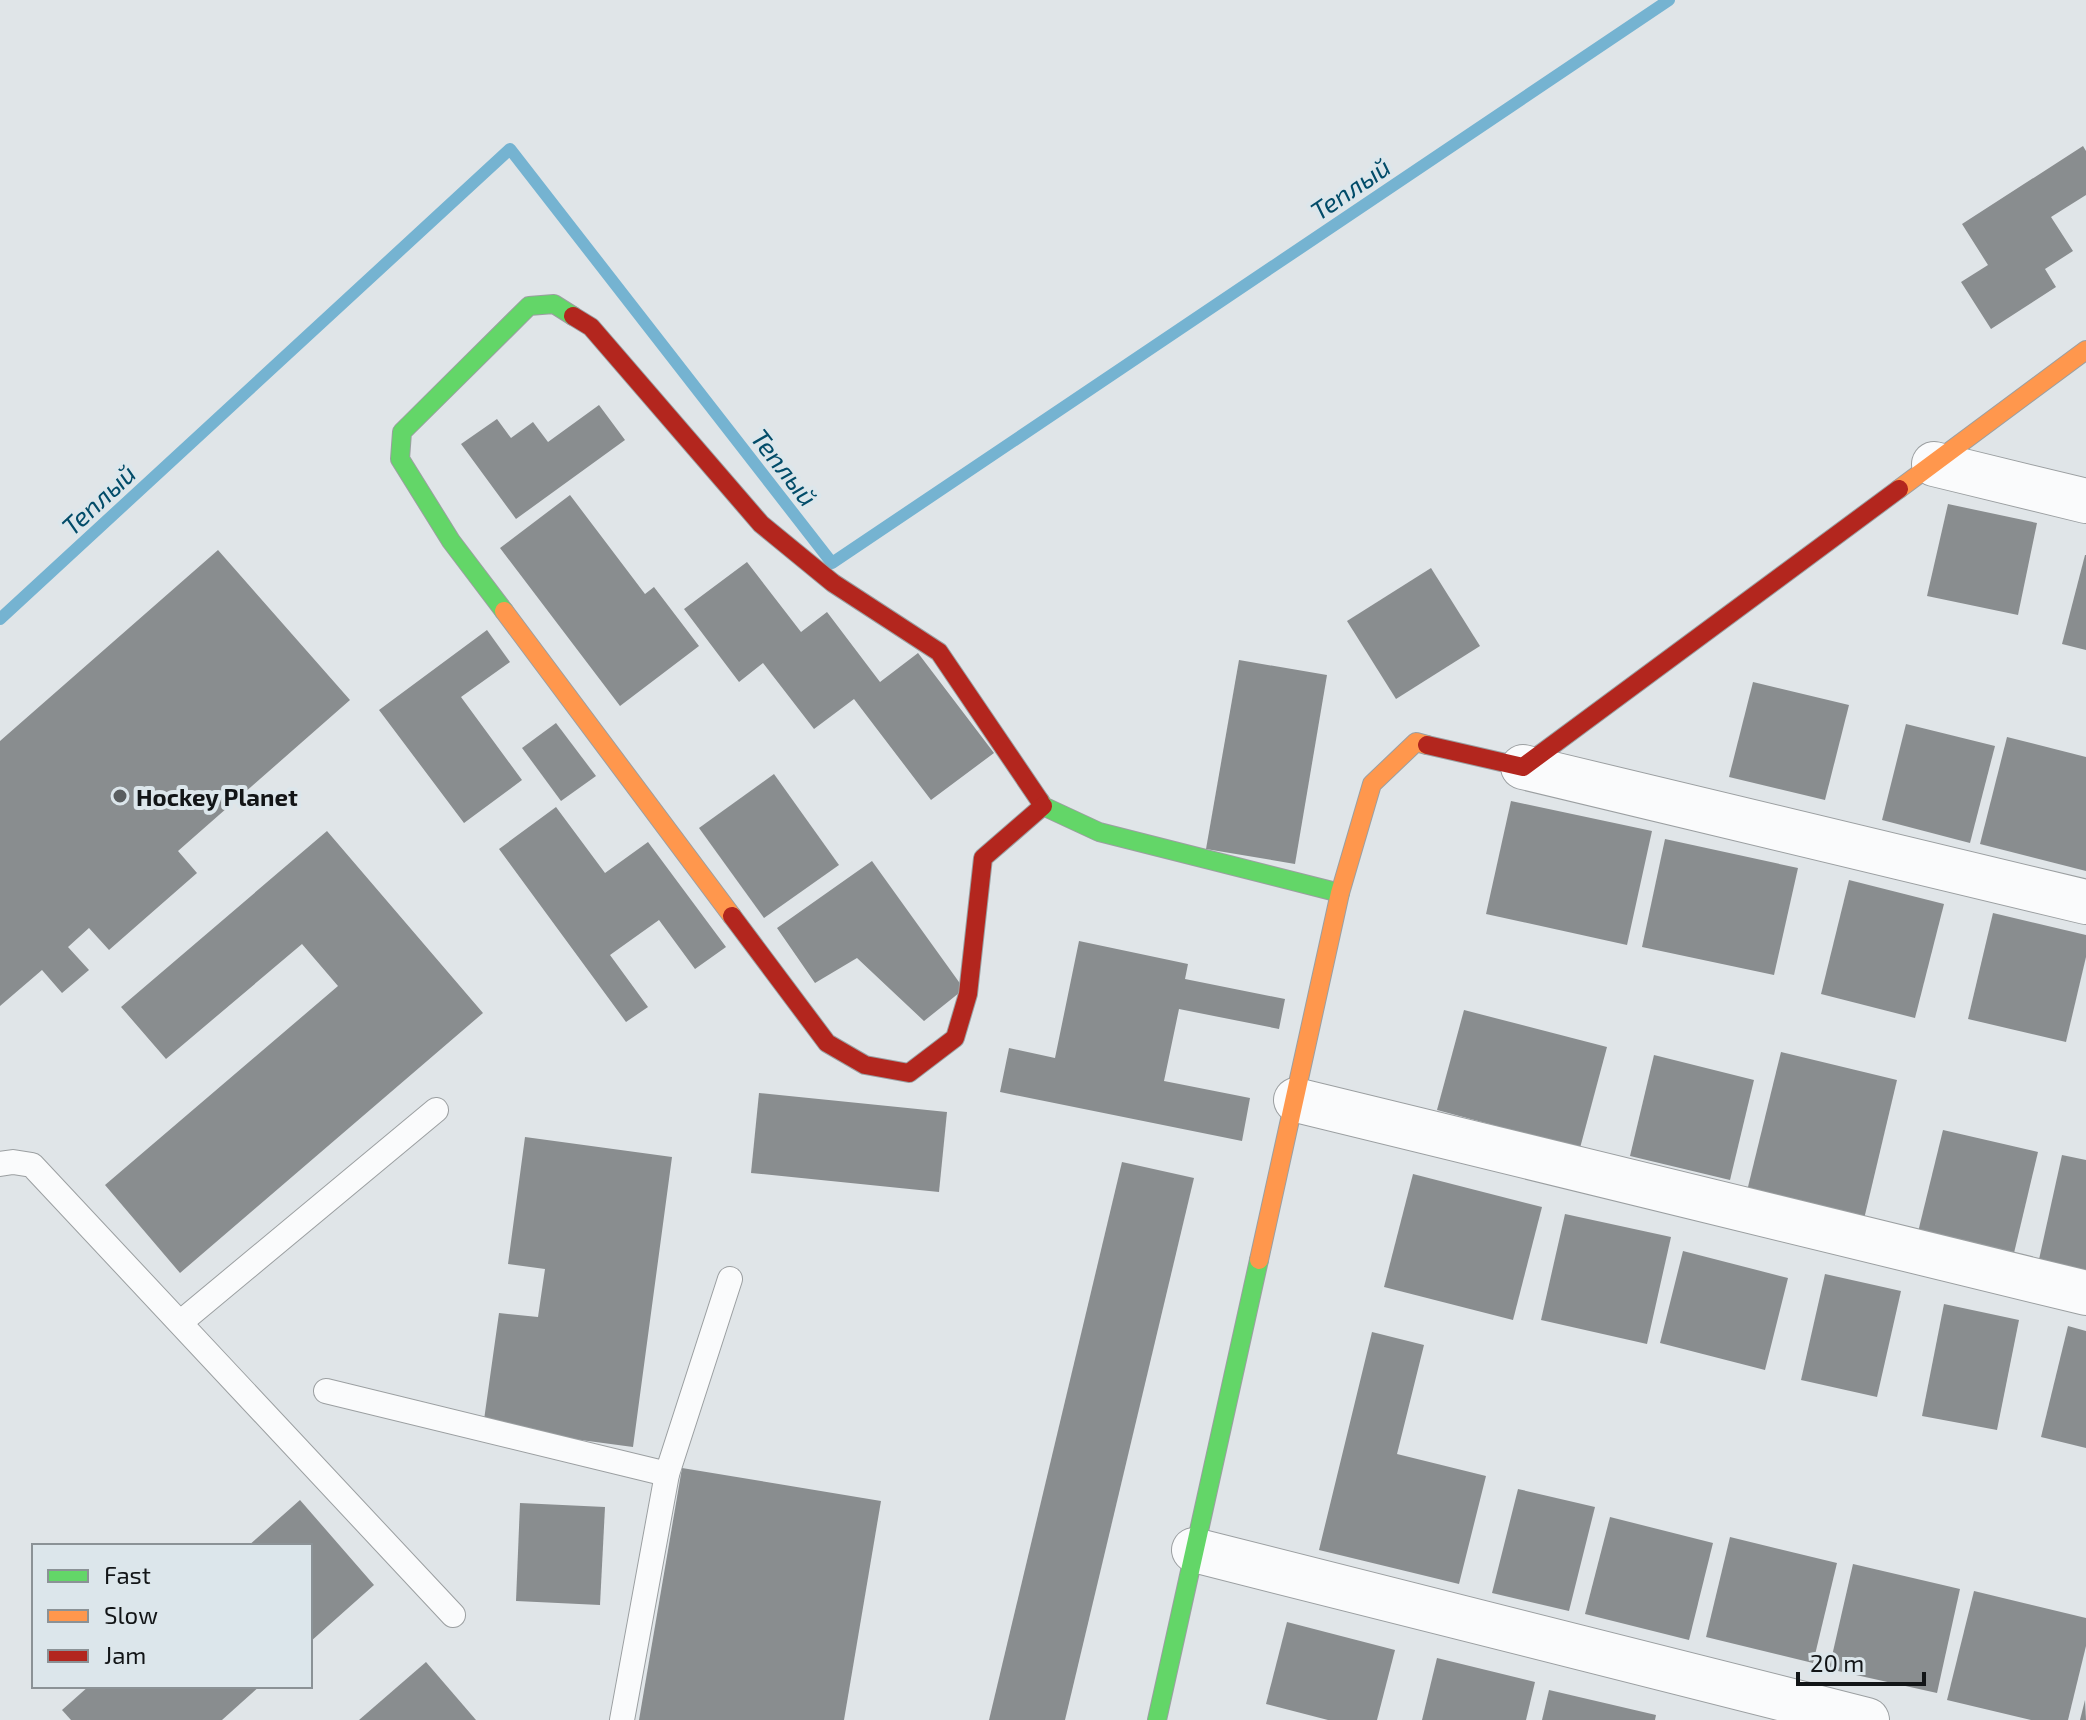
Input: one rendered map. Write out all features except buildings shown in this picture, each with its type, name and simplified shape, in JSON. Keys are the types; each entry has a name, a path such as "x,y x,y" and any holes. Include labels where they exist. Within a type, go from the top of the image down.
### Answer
{"street":[{"path":"1043,806 983,858 968,994 955,1038 909,1073 865,1065 827,1043 451,541 400,459 402,432 529,306 554,304 591,327 761,524 833,583 939,652 1043,806 1099,832 1340,893"},
{"path":"1523,767 2086,350"},
{"path":"1934,464 2086,501"},
{"path":"1157,1720 1340,893 1372,784 1416,742 2086,902"},
{"path":"1296,1100 2086,1293"},
{"path":"1194,1550 1867,1720"}],"lane":[{"path":"181,1322 436,1110"},
{"path":"0,1164 13,1162 32,1165 453,1615"},
{"path":"622,1720 667,1474 730,1279"},
{"path":"326,1391 667,1474"}],"waterway":[{"name":"Теплый","path":"0,619 510,149 832,563 1669,0"}],"traffic: fast":[{"path":"504,611 451,541 400,459 402,432 529,306 554,304 573,316"},
{"path":"1040,801 1043,806 1099,832 1340,893"},
{"path":"1157,1720 1259,1260"}],"traffic: slow":[{"path":"1899,489 2086,350"},
{"path":"504,611 732,916"},
{"path":"1259,1260 1340,893 1372,784 1416,742 1427,745"}],"traffic: jam":[{"path":"573,316 591,327 761,524 833,583 939,652 1040,801"},
{"path":"1427,745 1523,767 1899,489"},
{"path":"732,916 827,1043 865,1065 909,1073 955,1038 968,994 983,858 1043,806"}],"place":[{"name":"Hockey Planet","path":"120,796"}]}
